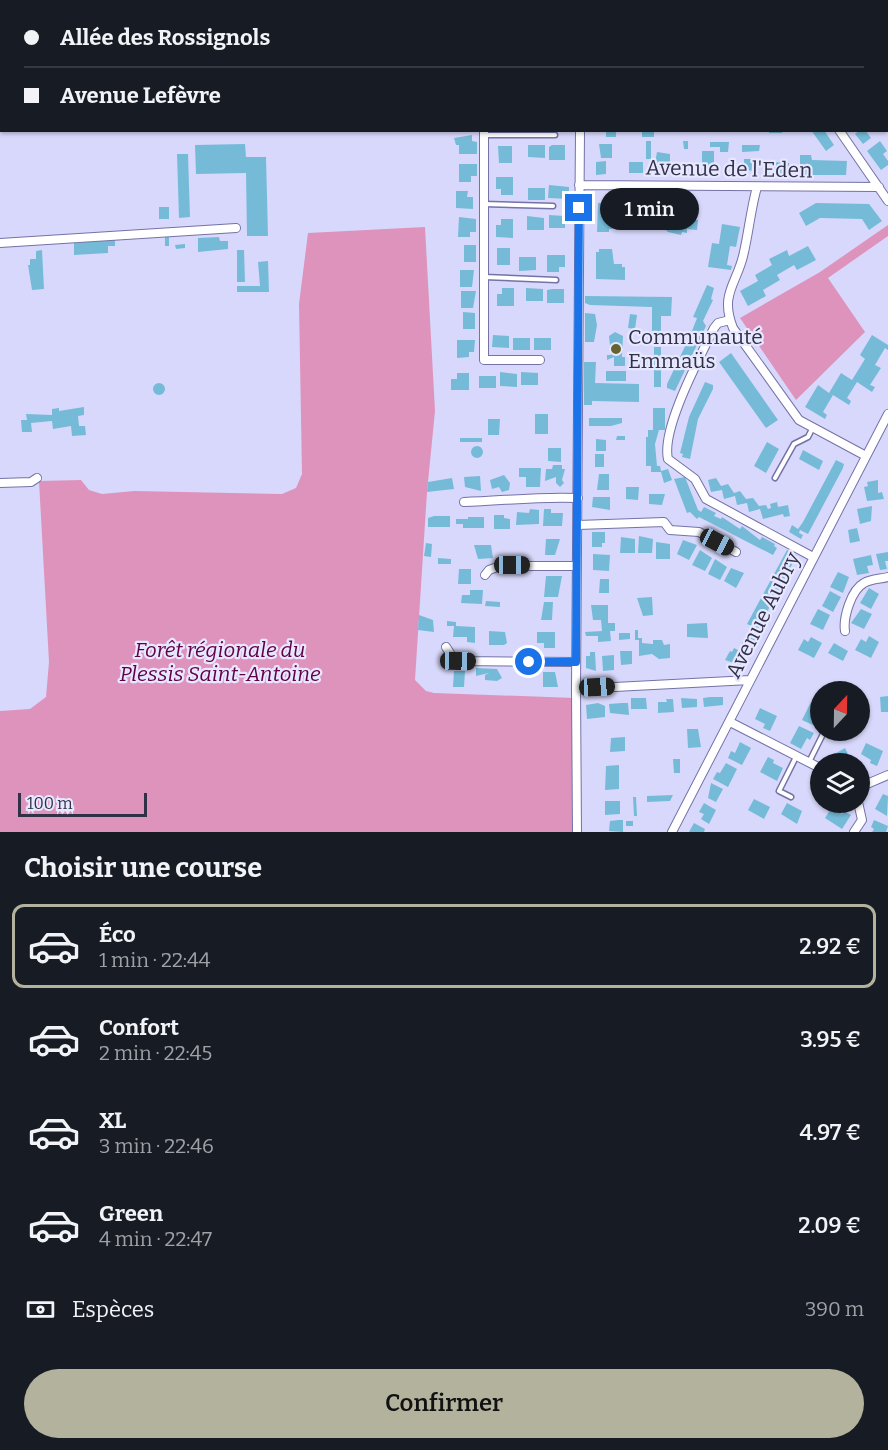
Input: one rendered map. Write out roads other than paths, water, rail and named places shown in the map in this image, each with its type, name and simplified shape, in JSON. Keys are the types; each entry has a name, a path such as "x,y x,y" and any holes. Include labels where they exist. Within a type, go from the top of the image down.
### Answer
{"street":[{"path":"578,832 576,662 580,132"},
{"path":"840,132 888,201"},
{"path":"484,133 484,360 540,360"},
{"name":"Avenue de l'Eden","path":"579,185 879,187"},
{"path":"757,187 742,260 728,297 730,320 796,417 866,456"},
{"path":"0,243 236,228"},
{"path":"730,320 718,323 714,327 680,401 666,451 668,459 695,478 706,499 813,556"},
{"name":"Avenue Aubry","path":"672,832 888,414"},
{"path":"0,483 32,482 37,478"},
{"path":"464,502 526,497 578,498"},
{"path":"578,525 664,522 670,530 699,532 736,552"},
{"path":"484,576 489,570 500,566 577,566"},
{"path":"844,631 843,619 860,586 866,582 888,577"},
{"path":"446,647 453,658 458,661 576,662"},
{"path":"576,689 750,680"},
{"path":"730,722 809,762"},
{"path":"870,783 888,775"},
{"path":"854,832 862,820 860,813"}],"lane":[{"path":"484,133 555,135"},
{"path":"483,204 553,206"},
{"path":"484,278 556,280"},
{"path":"775,478 794,444 808,437 813,428"},
{"path":"809,762 820,741"},
{"path":"791,797 779,791 797,756"}],"place":[{"name":"Communauté Emmaüs","path":"616,349"}],"park label":[{"name":"Forêt régionale du Plessis Saint-Antoine","path":"220,662"}]}
